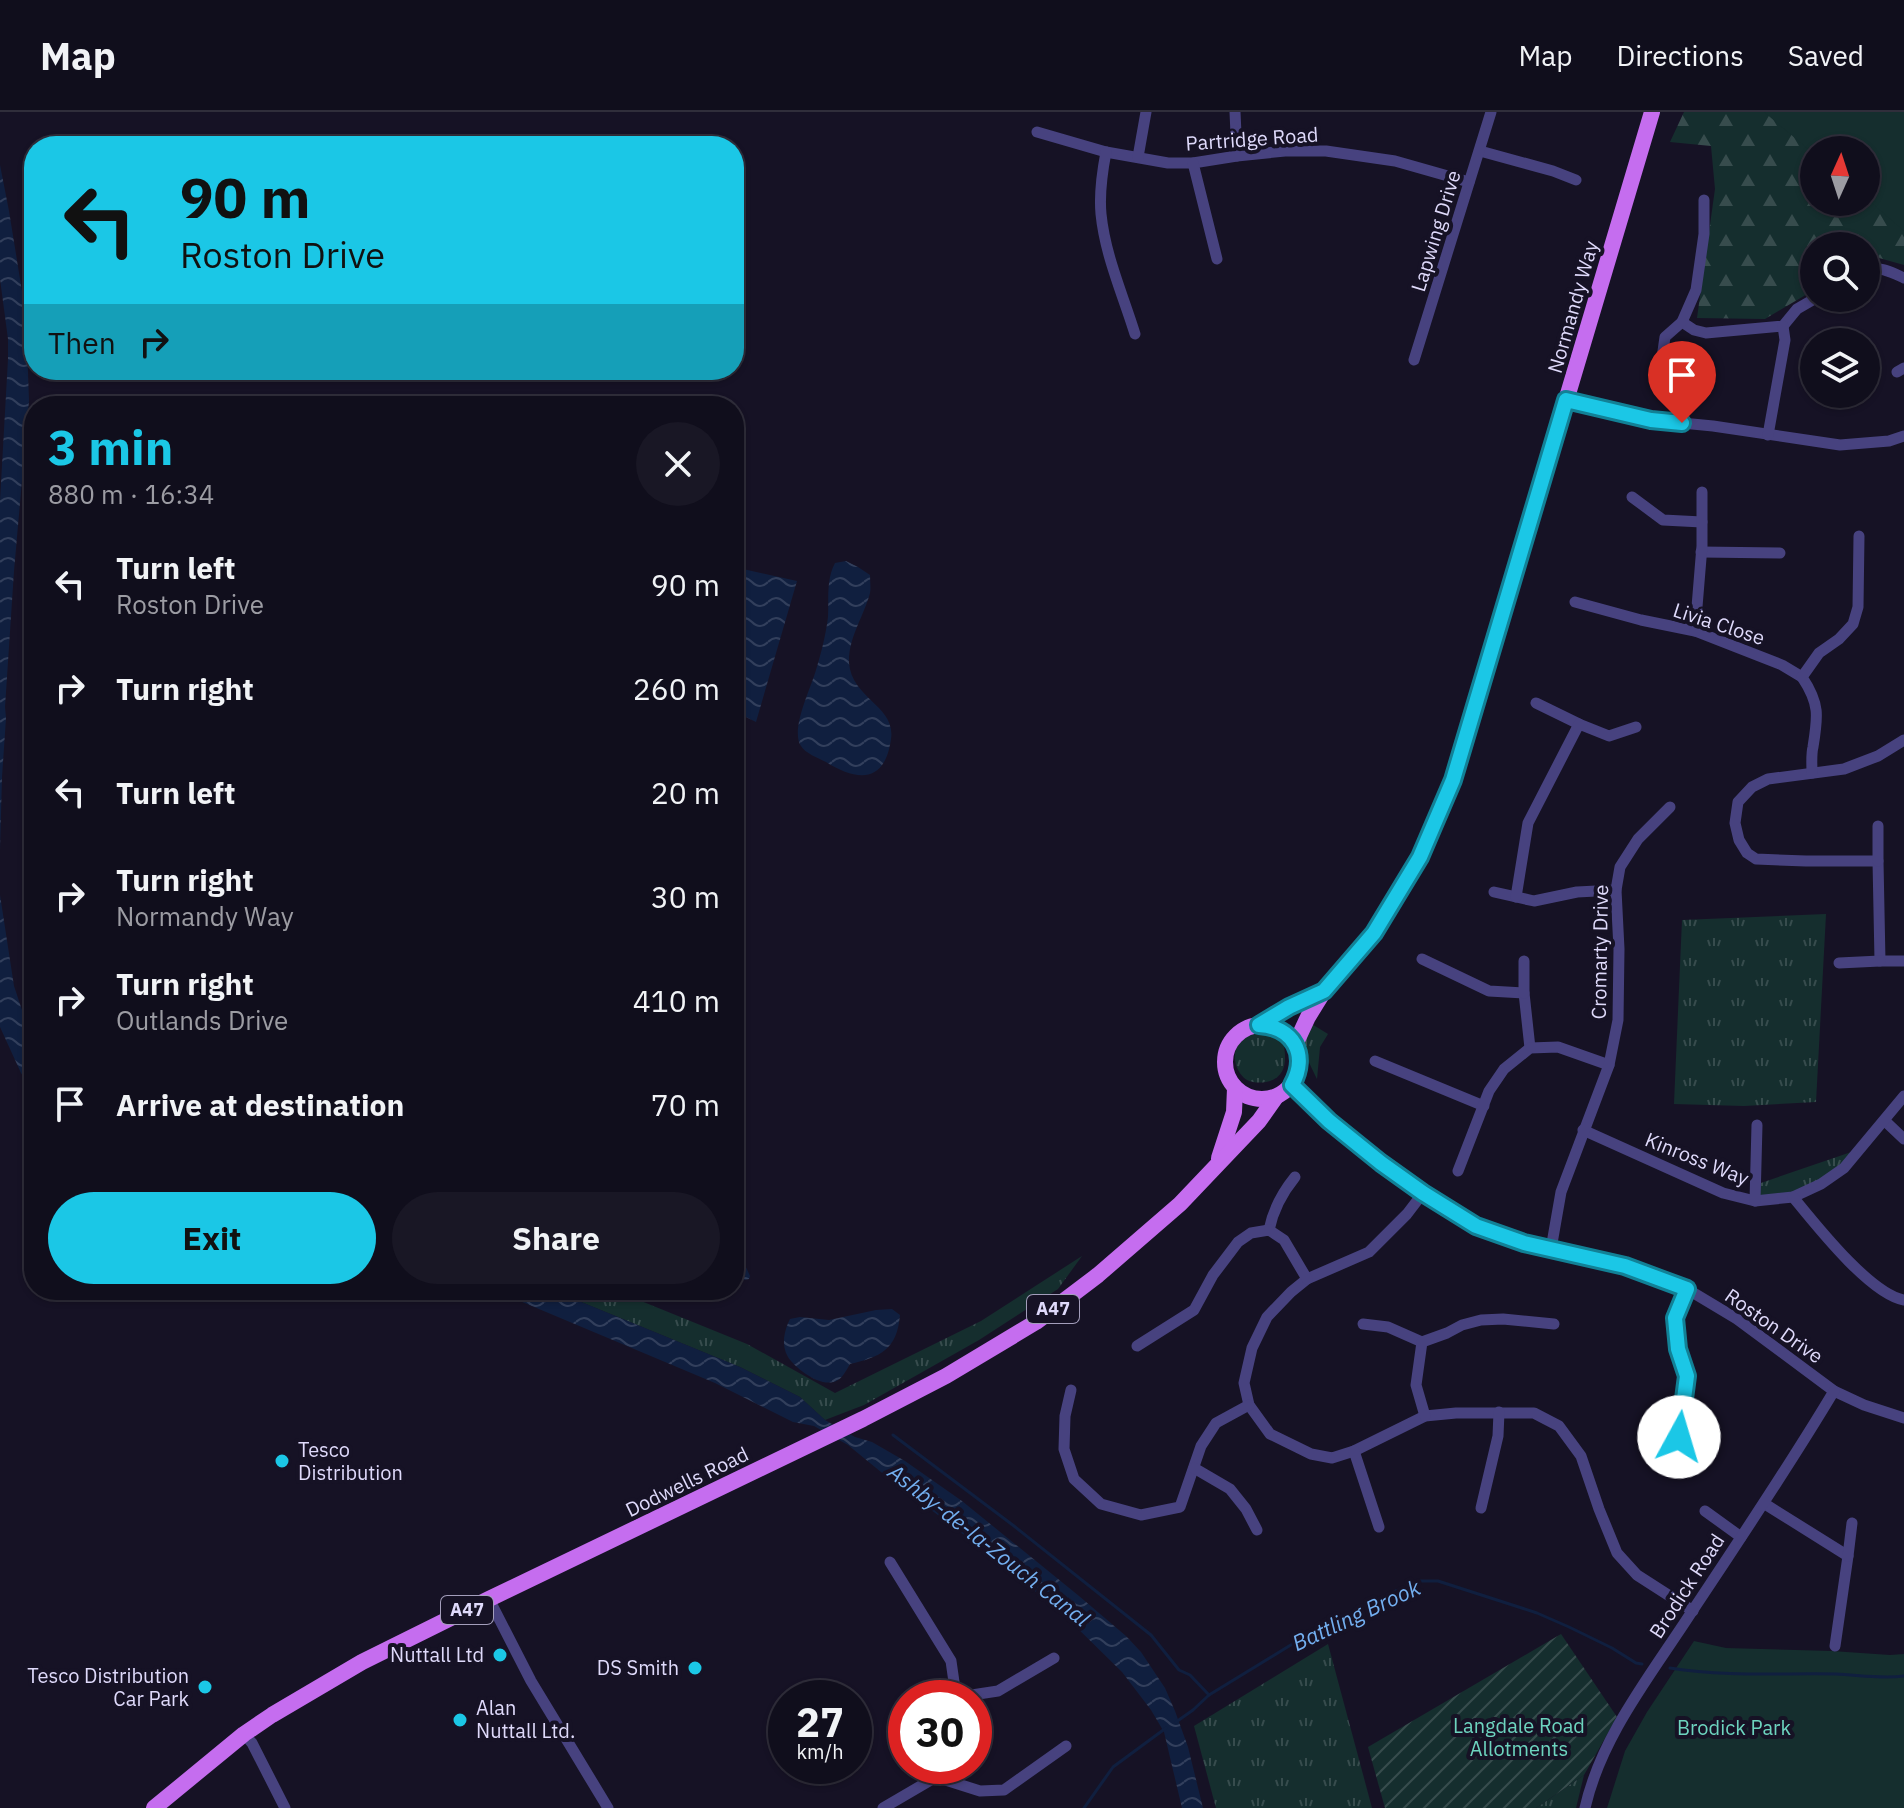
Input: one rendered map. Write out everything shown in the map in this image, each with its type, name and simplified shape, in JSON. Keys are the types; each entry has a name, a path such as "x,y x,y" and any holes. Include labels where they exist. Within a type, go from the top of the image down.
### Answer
{"main road":[{"name":"Normandy Way","path":"1295,1045 1324,991 1374,933 1420,857 1453,780 1652,112"},
{"name":"Normandy Way","path":"1259,1025 1324,991"},
{"path":"1259,1025 1280,1029 1289,1036 1299,1055 1300,1065 1292,1085 1285,1092 1265,1100 1254,1099 1235,1088 1225,1066 1226,1054 1238,1034 1259,1025"},
{"name":"Dodwells Road","path":"1217,1163 1234,1112 1235,1088"},
{"name":"Dodwells Road","path":"154,1808 244,1734 362,1662 863,1419 946,1376 1036,1322 1098,1275 1180,1204 1259,1121 1276,1097"}],"street":[{"path":"1138,157 1146,112"},
{"path":"1235,112 1237,156"},
{"name":"Lapwing Drive","path":"1414,360 1491,112"},
{"name":"Partridge Road","path":"1037,132 1106,152 1168,163 1193,163 1285,151 1326,151 1395,161 1469,182"},
{"path":"1480,151 1576,180"},
{"path":"1106,152 1101,179 1101,214 1108,250 1135,334"},
{"path":"1193,163 1217,259"},
{"path":"1662,358 1665,337 1682,322 1696,290 1704,234 1704,200"},
{"path":"1880,269 1904,278"},
{"path":"1682,322 1706,333 1783,326 1800,307"},
{"path":"1768,435 1785,340 1783,326"},
{"path":"1566,400 1651,420 1840,445 1889,441 1904,436"},
{"path":"1695,631 1702,492"},
{"path":"1632,497 1663,520 1702,522"},
{"path":"1812,773 1817,712 1812,693 1802,677 1819,653 1853,624 1858,607 1859,536"},
{"path":"1701,552 1780,553"},
{"name":"Livia Close","path":"1575,602 1695,631 1782,665 1802,677"},
{"path":"1536,703 1609,736 1636,727"},
{"path":"1516,897 1528,823 1579,724"},
{"path":"1878,861 1756,859 1747,853 1739,840 1735,823 1738,802 1752,787 1768,779 1844,769 1878,756 1904,740"},
{"name":"Cromarty Drive","path":"1551,1249 1561,1192 1609,1065 1618,1020 1616,890 1620,867 1638,839 1670,807"},
{"path":"1878,826 1880,961"},
{"path":"1494,892 1534,901 1577,892 1616,890"},
{"path":"1422,959 1489,991 1524,993"},
{"path":"1524,961 1530,1048"},
{"path":"1839,963 1904,961"},
{"path":"1458,1171 1489,1091 1504,1069 1530,1048 1558,1047 1609,1065"},
{"path":"1375,1061 1484,1106"},
{"name":"Roston Drive","path":"1292,1085 1329,1121 1381,1163 1476,1226 1524,1243 1625,1266 1687,1289 1737,1319 1834,1391 1904,1418"},
{"name":"Kinross Way","path":"1583,1130 1723,1193 1755,1201 1793,1197 1821,1184 1844,1168 1904,1096"},
{"path":"1885,1121 1904,1139"},
{"path":"1755,1201 1757,1125"},
{"path":"1269,1230 1285,1189 1295,1177"},
{"path":"1423,1193 1369,1252 1307,1279 1267,1317 1252,1348 1244,1383 1249,1405 1270,1434 1311,1454 1332,1458 1354,1451 1425,1416 1534,1413 1559,1426 1581,1456 1617,1553 1637,1575 1693,1611"},
{"path":"1793,1197 1869,1281 1895,1299 1904,1300"},
{"path":"1137,1346 1194,1310 1213,1275 1238,1242 1251,1233 1269,1230 1284,1240 1307,1279"},
{"path":"1679,1437 1687,1376 1678,1349 1675,1318 1687,1289"},
{"path":"1363,1324 1388,1327 1422,1342 1481,1320 1554,1324"},
{"path":"1422,1342 1416,1385 1425,1416"},
{"path":"1071,1390 1065,1416 1064,1449 1074,1479 1101,1504 1141,1515 1180,1507 1201,1446 1216,1423 1249,1405"},
{"name":"Brodick Road","path":"1585,1808 1608,1744 1641,1688 1765,1504 1834,1391"},
{"path":"1481,1508 1498,1436 1499,1412"},
{"path":"1354,1451 1379,1527"},
{"path":"1194,1468 1230,1489 1257,1530"},
{"path":"1765,1504 1848,1556"},
{"path":"1705,1511 1741,1537"},
{"path":"1835,1646 1852,1523"},
{"path":"890,1562 951,1661 954,1680"},
{"path":"489,1599 531,1681 608,1808"},
{"path":"992,1692 1054,1658"},
{"path":"244,1734 252,1743 285,1808"},
{"path":"965,1784 980,1791 1004,1790 1066,1746"},
{"path":"883,1808 920,1784"}],"green space":[{"path":"1684,112 1807,112 1811,136 1800,136 1800,216 1880,216 1880,164 1904,181 1904,265 1880,258 1880,232 1800,232 1800,298 1765,319 1697,318 1715,189 1711,146 1670,142"},
{"path":"1764,112 1904,112 1904,231 1880,210 1880,136 1800,136 1800,142"},
{"path":"1826,914 1816,1102 1744,1106 1674,1104 1682,920"},
{"path":"1310,1023 1328,1034 1320,1047 1317,1079 1304,1046"},
{"path":"1257,1032 1270,1033 1283,1042 1285,1061 1282,1072 1266,1082 1247,1080 1236,1065 1236,1048"},
{"path":"1860,1149 1844,1168 1792,1194 1755,1198 1755,1185"},
{"path":"1082,1256 1058,1289 979,1340 864,1405 825,1420 800,1397 740,1367 576,1300 639,1300 747,1344 835,1393 981,1321"},
{"name":"Langdale Road Allotments","path":"1561,1634 1617,1717 1584,1775 1536,1808 1385,1808 1368,1747"},
{"name":"Brodick Park","path":"1694,1641 1726,1648 1904,1654 1904,1808 1607,1808 1625,1751"},
{"path":"1328,1644 1372,1808 1216,1808 1194,1726"},
{"path":"1584,1775 1576,1808 1536,1808"}],"water":[{"path":"0,165 24,304 24,380 28,380 29,396 24,396 24,458 5,707 0,850 0,501 8,339 0,279"},
{"path":"846,561 870,575 870,593 849,654 852,675 887,718 891,728 888,753 883,764 876,771 859,775 838,769 805,751 798,739 802,709 826,630 830,576 835,563"},
{"path":"744,569 797,581 756,722 744,716"},
{"path":"0,895 14,986 24,1016 24,1078 0,1027"},
{"path":"744,1263 750,1276 744,1280"},
{"name":"Ashby-de-la-Zouch Canal","path":"518,1300 576,1300 740,1367 800,1397 825,1420 905,1461 962,1501 1079,1596 1141,1652 1165,1688 1175,1711 1188,1747 1203,1808 1182,1808 1164,1732 1151,1710 1122,1672 1064,1615 848,1445 814,1426 793,1422 715,1383"},
{"path":"892,1309 900,1315 891,1344 878,1355 850,1364 838,1380 825,1382 810,1377 788,1357 784,1338 790,1319 829,1320"}],"waterway":[{"path":"893,1435 1151,1635 1179,1670 1190,1675 1209,1695"},
{"name":"Battling Brook","path":"1176,1722 1209,1695 1307,1635 1418,1581 1438,1581 1537,1613 1642,1664"},
{"name":"Battling Brook","path":"1670,1668 1732,1674 1904,1676"},
{"path":"1084,1808 1113,1767 1166,1728"}],"place":[{"name":"Tesco Distribution","path":"282,1461"},
{"name":"Nuttall Ltd","path":"500,1655"},
{"name":"DS Smith","path":"695,1668"},
{"name":"Tesco Distribution Car Park","path":"205,1687"},
{"name":"Alan Nuttall Ltd.","path":"460,1720"}],"route":[{"path":"1679,1437 1687,1376 1678,1349 1675,1318 1687,1289 1625,1266 1524,1243 1476,1226 1423,1193 1329,1121 1292,1085 1300,1065 1299,1055 1289,1036 1280,1029 1259,1025 1324,991 1374,933 1420,857 1453,780 1566,400 1651,420 1682,423"}]}
